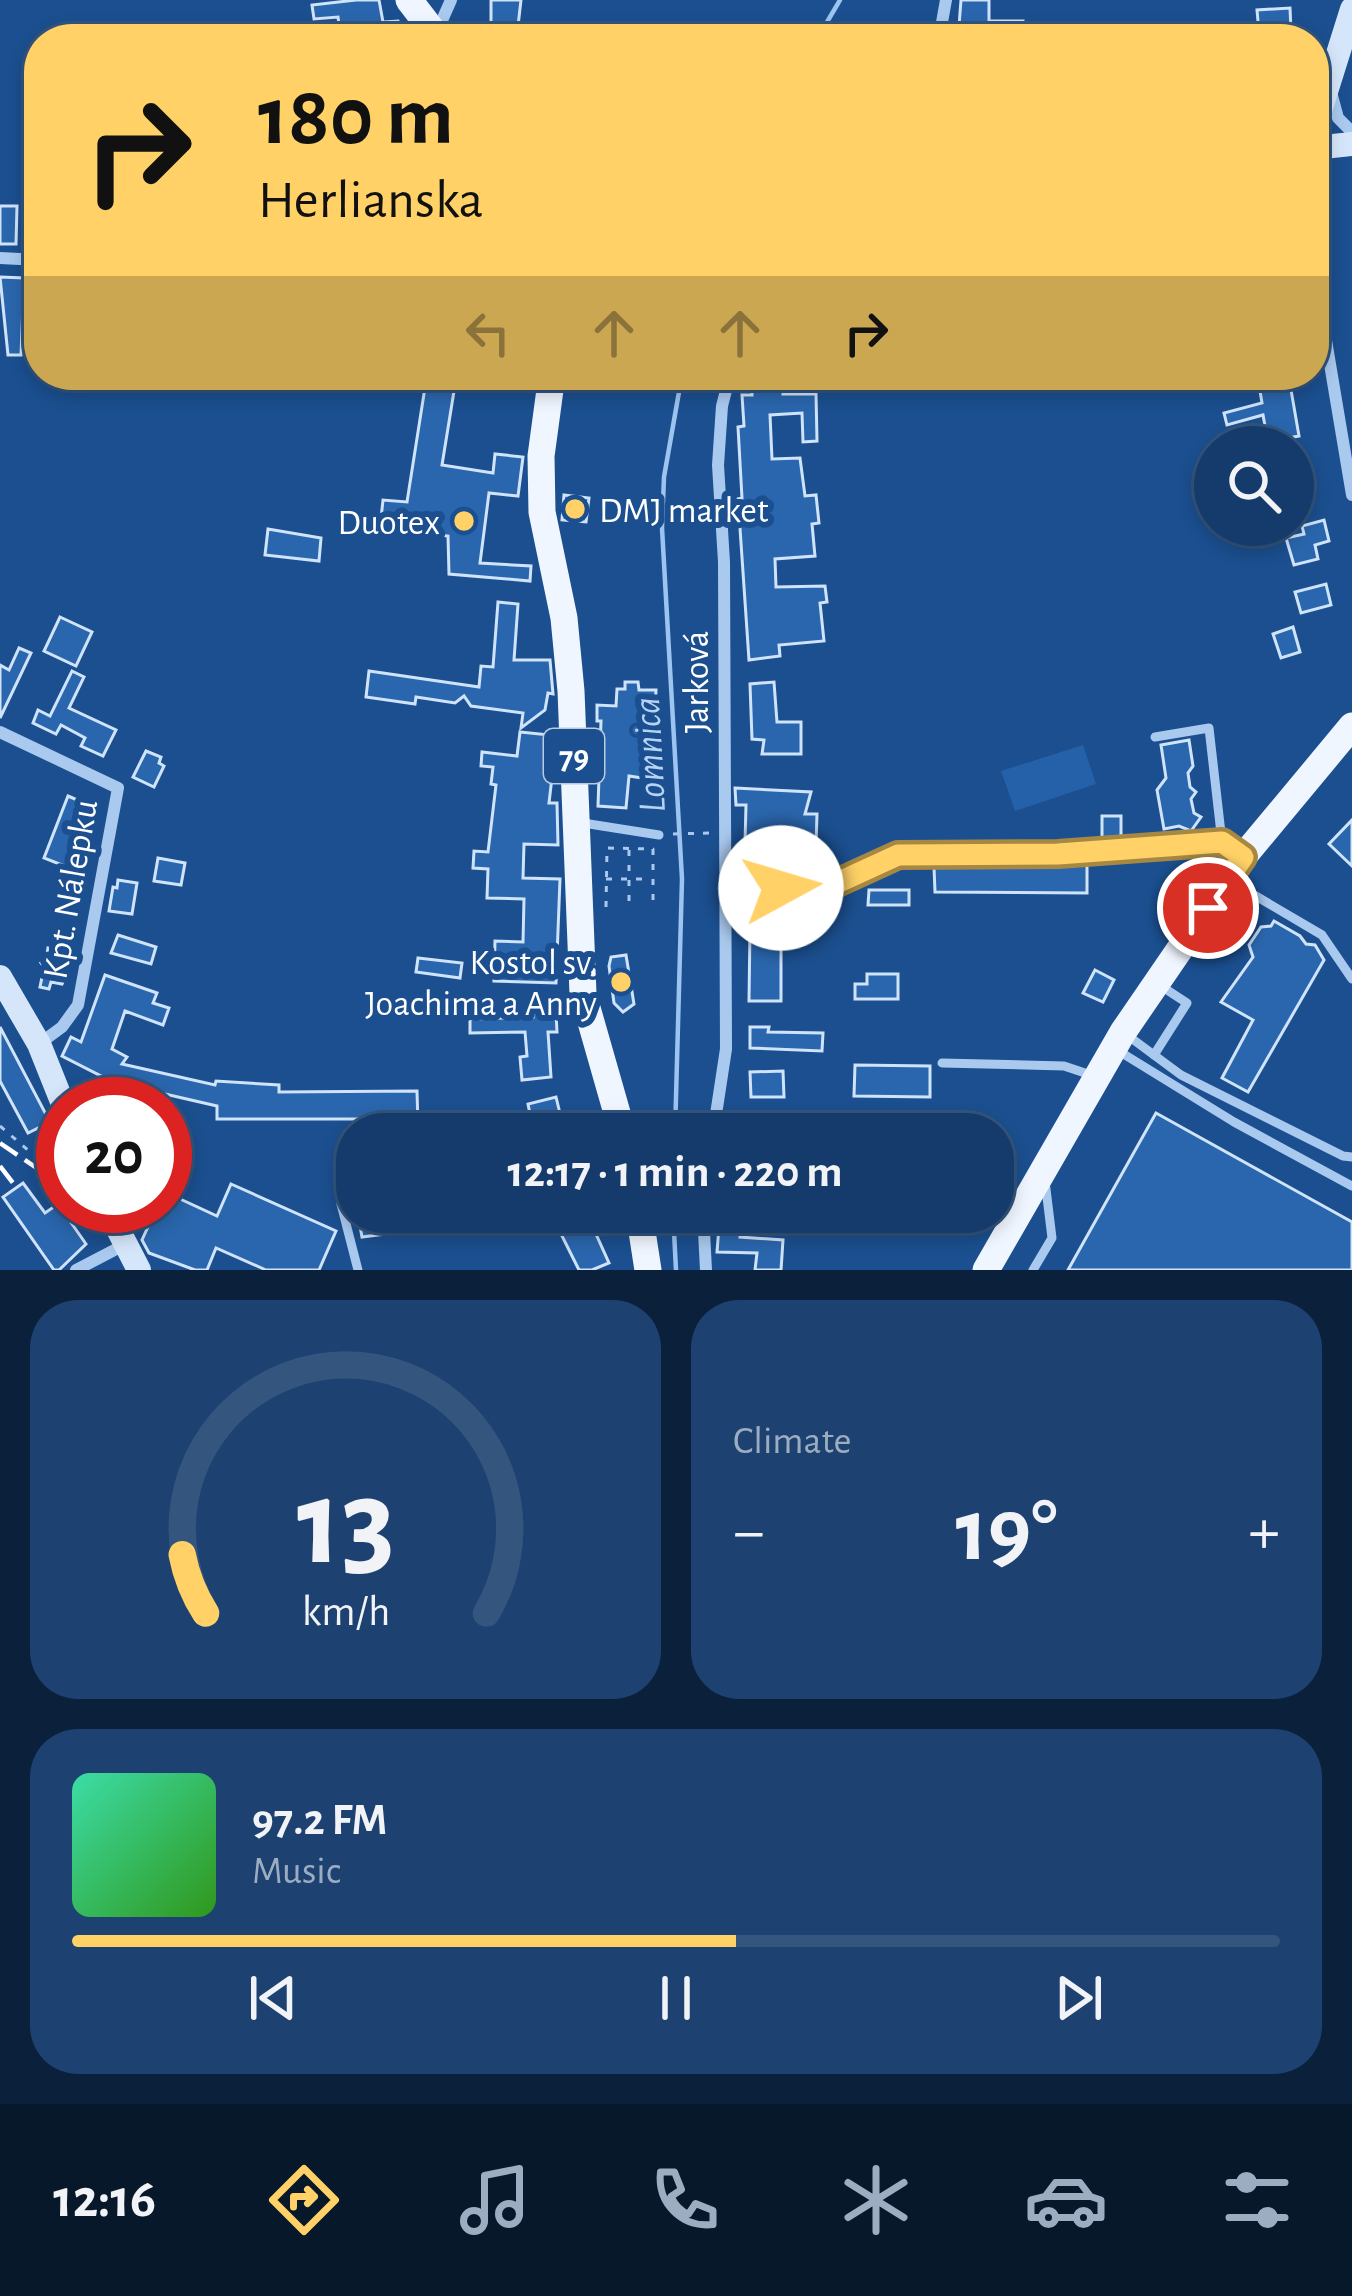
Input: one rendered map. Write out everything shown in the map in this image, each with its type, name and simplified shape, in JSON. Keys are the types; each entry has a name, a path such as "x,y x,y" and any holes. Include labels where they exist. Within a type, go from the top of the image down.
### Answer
{"main road":[{"path":"409,0 427,24"},
{"name":"79","path":"549,390 541,456 542,512 565,618 584,994 617,1113"},
{"path":"986,1270 1096,1076 1231,859 1352,726"},
{"path":"642,1233 648,1270"}],"street":[{"path":"1329,70 1352,9"},
{"path":"1329,87 1339,118 1352,132"},
{"path":"1329,358 1352,495"},
{"name":"Jarková","path":"715,1113 726,1049 725,605 718,465 726,390"},
{"name":"Kpt. Nálepku","path":"0,732 118,788 79,1005 62,1027 39,1044"},
{"path":"0,977 52,1077"},
{"path":"118,1233 139,1270"},
{"path":"705,1233 706,1270"},
{"path":"76,1270 124,1245"}],"lane":[{"path":"1155,737 1209,728 1231,859"},
{"path":"577,822 659,835"},
{"path":"781,888 826,888 898,855 1231,859 1322,935 1352,980"},
{"path":"1154,1055 1187,1003 1156,983"},
{"path":"1118,1040 1352,1157"},
{"path":"1118,1040 1234,1122 1352,1186"},
{"path":"942,1064 1064,1066 1096,1076"},
{"path":"1033,1270 1052,1238 1043,1170"},
{"path":"348,1233 358,1270"}],"path":[{"path":"659,835 696,834"},
{"path":"606,907 607,848 653,849 652,904"},
{"path":"628,849 629,908"},
{"path":"606,879 653,880"},
{"path":"0,1126 36,1157"}],"shaded area":[{"path":"1083,745 1096,784 1015,811 1001,771"}],"building":[{"path":"379,0 383,22 398,24 314,19 312,5"},
{"path":"491,0 521,0 518,24 491,24"},
{"path":"961,0 989,0 989,21 1023,24 959,24"},
{"path":"1290,8 1291,24 1258,24 1257,10"},
{"path":"0,206 17,206 16,244 0,244"},
{"path":"0,277 24,278 21,355 8,355"},
{"path":"425,390 454,390 442,465 493,473 495,454 523,457 518,496 489,493 480,563 531,566 530,581 449,574 448,536 380,528 383,500 407,502"},
{"path":"752,390 816,394 817,441 803,442 802,413 770,415 772,459 800,458 805,496 816,495 819,523 812,524 815,556 775,559 776,587 825,586 827,602 820,603 824,641 779,645 780,656 749,660 738,427 744,426 742,395 752,395"},
{"path":"1291,390 1297,426 1265,426 1263,415 1227,425 1224,413 1262,403 1260,391"},
{"name":"DMJ market","path":"564,495 589,498 586,522 562,520"},
{"path":"1324,520 1329,541 1315,545 1318,559 1294,565 1288,546 1314,546 1314,523"},
{"path":"268,529 321,538 319,561 265,555"},
{"path":"1326,584 1331,605 1301,613 1295,592"},
{"path":"498,602 518,604 514,660 550,660 553,694 548,693 545,710 521,728 523,713 471,706 464,696 455,703 416,697 415,704 366,697 369,671 479,687 481,666 493,667"},
{"path":"60,617 92,632 76,666 44,651"},
{"path":"1293,627 1300,652 1281,658 1273,634"},
{"path":"19,648 31,653 0,718 0,665 9,670"},
{"path":"72,671 84,677 69,708 116,730 103,756 81,746 85,738 61,725 56,734 33,723 38,710 50,716"},
{"path":"625,682 638,682 639,690 656,690 653,765 643,764 642,778 629,776 626,808 598,806 601,721 597,721 597,705 616,706 617,689 625,689"},
{"path":"774,682 777,722 801,722 801,754 762,754 764,740 752,739 750,684"},
{"path":"520,732 550,735 548,759 554,760 549,803 557,803 558,845 524,844 523,878 560,879 556,983 494,981 495,941 523,942 524,899 487,898 488,869 473,868 474,851 488,852 496,785 491,784 493,767 481,766 482,752 517,756"},
{"path":"1189,740 1193,766 1188,773 1196,792 1191,799 1194,813 1201,817 1191,831 1179,826 1164,829 1157,790 1166,778 1161,745"},
{"path":"146,751 161,757 159,763 164,766 154,787 133,777"},
{"path":"735,788 811,792 805,814 817,814 816,845 745,843 746,805 736,805"},
{"path":"68,796 89,805 72,842 81,846 72,869 44,858"},
{"path":"1102,816 1121,816 1121,840 1102,840"},
{"path":"1352,820 1352,866 1329,844"},
{"path":"158,858 185,863 181,885 154,881"},
{"path":"1087,863 1087,893 935,892 934,867"},
{"path":"118,880 137,883 132,914 109,911"},
{"path":"869,890 909,890 909,905 868,905"},
{"path":"1274,921 1306,944 1315,945 1324,960 1248,1092 1222,1078 1253,1020 1221,1002 1253,957 1249,945 1261,927"},
{"path":"750,927 775,927 775,941 781,941 781,1001 749,1001"},
{"path":"118,935 156,947 151,964 111,953"},
{"path":"48,948 61,950 58,959 69,969 62,984 51,982 49,989 40,987 41,963"},
{"name":"Kostol sv. Joachima a Anny","path":"626,955 634,1004 623,1012 614,1003 609,966 611,957"},
{"path":"418,958 462,963 460,978 416,972"},
{"path":"1095,970 1114,980 1103,1002 1083,993"},
{"path":"867,974 898,974 898,999 855,999 855,984 867,984"},
{"path":"105,975 157,993 153,1003 169,1008 163,1025 125,1011 112,1049 127,1057 122,1064 180,1077 103,1077 62,1056 71,1037 81,1042"},
{"path":"533,1013 556,1013 557,1032 548,1032 551,1077 522,1080 525,1032 470,1033 470,1019 533,1017"},
{"path":"0,1027 36,1095 36,1129 28,1133 0,1081"},
{"path":"750,1027 823,1033 822,1051 750,1048"},
{"path":"855,1065 930,1066 930,1097 854,1096"},
{"path":"783,1071 784,1097 751,1097 750,1072"},
{"path":"192,1080 215,1085 216,1081 279,1085 279,1092 417,1091 418,1113 217,1119 217,1106 192,1100"},
{"path":"556,1097 560,1113 530,1113 528,1104"},
{"path":"1156,1113 1352,1222 1352,1270 1068,1270"},
{"path":"23,1183 36,1201 36,1233 78,1233 86,1244 54,1270 3,1197"},
{"path":"231,1184 336,1231 319,1270 266,1270 216,1248 207,1270 195,1270 149,1253 142,1240 145,1233 192,1233 192,1204 217,1216"},
{"path":"560,1233 595,1233 609,1263 579,1270"},
{"path":"719,1233 783,1240 781,1270 755,1270 757,1253 717,1252"}],"waterway":[{"name":"Lomnica","path":"826,24 840,0"},
{"name":"Lomnica","path":"676,1113 682,879 662,528 664,477 679,390"},
{"name":"Lomnica","path":"674,1233 676,1270"}],"railway":[{"path":"0,1143 36,1168"},
{"path":"0,1166 16,1187"}],"place":[{"name":"DMJ market","path":"575,509"},
{"name":"Duotex","path":"464,521"},
{"name":"Kostol sv. Joachima a Anny","path":"621,982"}],"route":[{"path":"781,888 826,888 898,855 1058,854 1222,842 1243,857 1208,908"}]}
